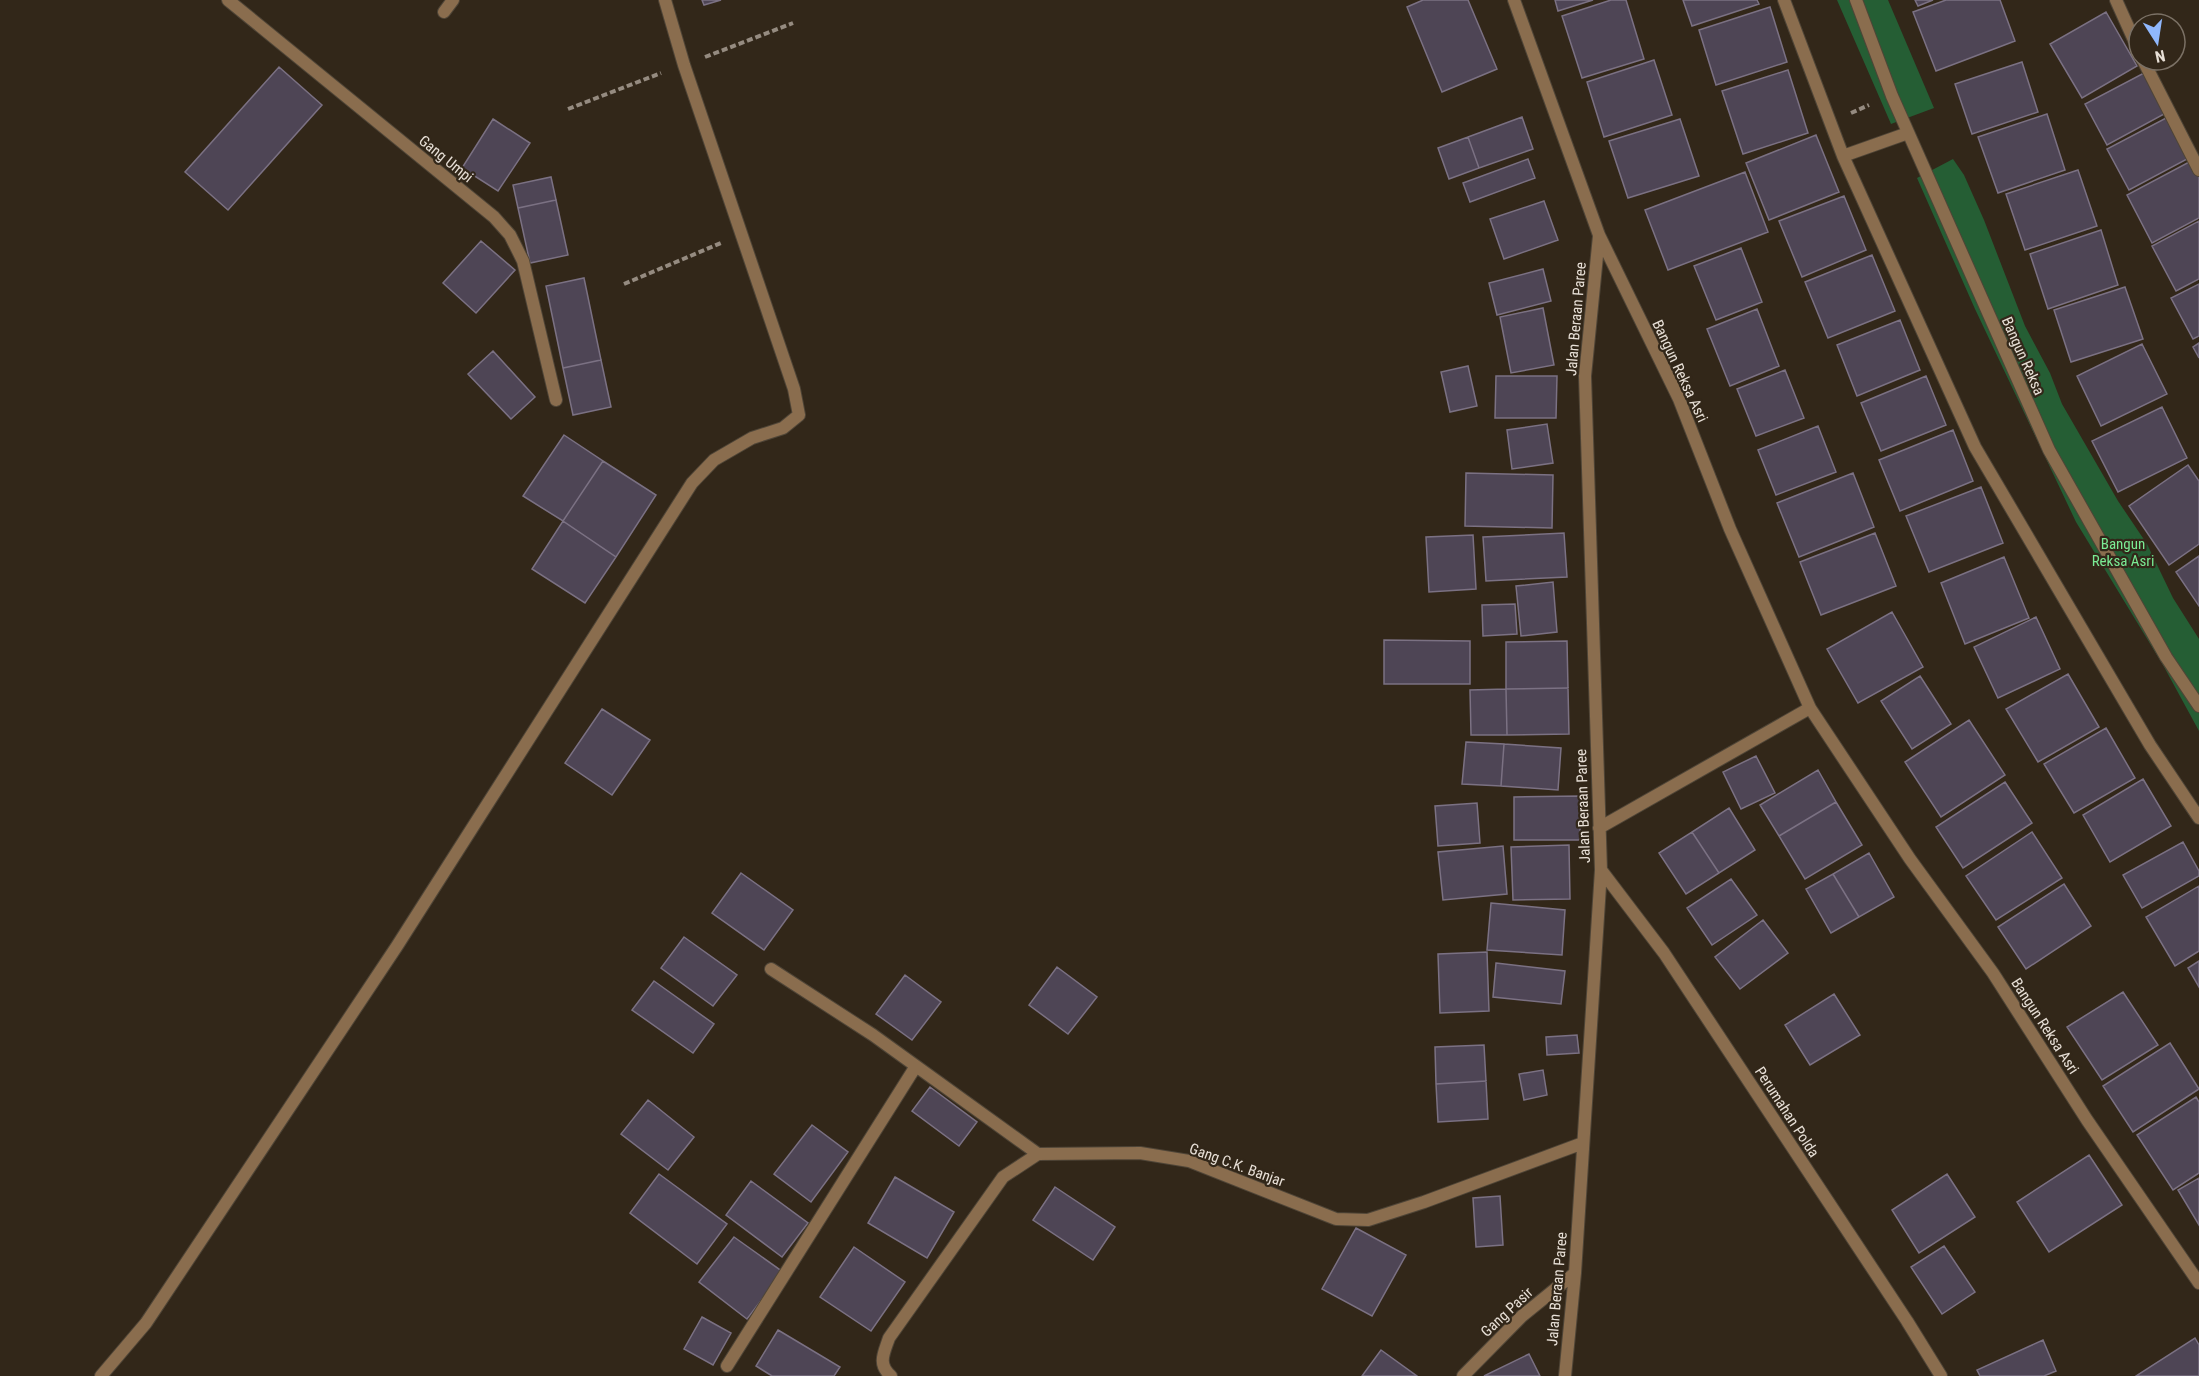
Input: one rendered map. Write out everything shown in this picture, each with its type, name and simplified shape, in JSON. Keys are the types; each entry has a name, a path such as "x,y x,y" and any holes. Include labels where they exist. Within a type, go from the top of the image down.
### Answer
{"street":[{"name":"Gang Umpi","path":"228,0 494,217 510,235 522,261 556,400"},
{"path":"444,12 453,0"},
{"path":"101,1376 146,1323 390,956 692,483 714,460 752,438 783,428 799,415 794,389 684,65 666,0"},
{"name":"Bangun Reksa Asri","path":"1514,0 1599,235 1679,399 1730,529 1810,708 1910,859 1993,973 2087,1120 2199,1283"},
{"path":"1784,0 1828,122 1975,447 2150,745 2199,818"},
{"name":"Bangun Reksa","path":"1856,0 1892,96 2049,450 2166,657 2199,706"},
{"path":"2116,0 2127,24"},
{"path":"2150,72 2199,170"},
{"path":"1843,156 1908,133"},
{"name":"Jalan Beraan Paree","path":"1565,1376 1575,1273 1601,870 1585,376 1599,235"},
{"path":"1599,828 1810,708"},
{"name":"Perumahan Polda","path":"1601,870 1664,953 1901,1311 1941,1376"},
{"path":"771,969 873,1035 1038,1155 1003,1177 889,1338 881,1360 884,1370 891,1376"},
{"path":"727,1366 916,1066"},
{"name":"Gang C.K. Banjar","path":"1038,1155 1140,1153 1189,1161 1336,1219 1368,1220 1424,1202 1583,1143"},
{"name":"Gang Pasir","path":"1462,1376 1522,1316 1575,1273"}],"path":[{"path":"1828,122 1892,96"},
{"path":"624,284 741,235"}],"green space":[{"path":"1837,0 1888,0 1934,108 1891,124"},
{"name":"Bangun Reksa Asri","path":"1953,159 1964,175 2025,326 2050,373 2062,404 2118,501 2147,544 2173,598 2199,639 2199,731 2163,665 2076,522 1975,309 1917,178"}],"building":[{"path":"702,0 721,0 704,5"},
{"path":"1423,0 1468,0 1497,69 1442,92 1407,7"},
{"path":"1555,0 1593,0 1558,11"},
{"path":"1611,0 1626,0 1644,59 1582,78 1562,16"},
{"path":"1683,0 1757,0 1759,4 1692,26"},
{"path":"1915,0 1933,0 1918,6"},
{"path":"1946,0 2000,0 2015,41 1936,71 1913,12"},
{"path":"1770,7 1787,62 1716,85 1699,30"},
{"path":"2106,12 2127,49 2127,72 2082,98 2050,44"},
{"path":"1654,60 1672,115 1604,137 1587,82"},
{"path":"2022,62 2038,112 1972,134 1955,84"},
{"path":"279,67 322,105 228,210 185,172"},
{"path":"1788,70 1808,133 1743,154 1722,91"},
{"path":"2144,73 2166,113 2107,145 2085,104"},
{"path":"2047,114 2065,170 1998,193 1978,137"},
{"path":"1522,117 1533,149 1479,168 1468,137"},
{"path":"2168,117 2189,158 2129,190 2107,149"},
{"path":"493,119 530,143 498,191 462,168"},
{"path":"1680,119 1699,176 1628,198 1609,141"},
{"path":"1816,135 1839,192 1769,220 1746,163"},
{"path":"1468,137 1479,168 1449,179 1438,148"},
{"path":"1528,159 1535,178 1470,202 1463,183"},
{"path":"2191,161 2199,176 2199,218 2152,243 2127,195"},
{"path":"2078,170 2097,226 2025,250 2006,194"},
{"path":"1745,172 1768,232 1668,270 1645,210"},
{"path":"551,177 556,200 518,208 513,185"},
{"path":"1844,196 1866,250 1802,277 1779,221"},
{"path":"556,200 568,255 530,263 518,208"},
{"path":"1544,201 1558,240 1504,259 1490,219"},
{"path":"2199,221 2199,279 2176,291 2152,246"},
{"path":"2101,230 2118,285 2048,309 2030,254"},
{"path":"481,241 515,270 476,313 443,283"},
{"path":"1741,248 1762,302 1716,320 1694,266"},
{"path":"1872,255 1895,311 1828,338 1805,282"},
{"path":"1543,269 1551,301 1497,315 1489,283"},
{"path":"584,278 601,360 563,368 546,286"},
{"path":"2199,284 2199,336 2193,339 2171,298"},
{"path":"2125,287 2143,339 2071,362 2054,310"},
{"path":"1543,308 1554,365 1511,373 1500,317"},
{"path":"1757,309 1779,366 1730,386 1707,329"},
{"path":"1900,320 1920,370 1857,396 1837,345"},
{"path":"2199,343 2199,358 2193,347"},
{"path":"2142,344 2167,394 2101,426 2077,376"},
{"path":"493,351 535,397 511,419 468,374"},
{"path":"601,360 611,407 573,415 563,368"},
{"path":"1468,366 1477,406 1450,412 1441,372"},
{"path":"1785,370 1804,418 1756,436 1737,389"},
{"path":"1496,376 1557,376 1556,418 1495,418"},
{"path":"1926,376 1946,425 1881,451 1861,403"},
{"path":"2162,407 2187,458 2118,492 2092,441"},
{"path":"1547,424 1553,463 1512,469 1507,430"},
{"path":"1818,426 1836,472 1776,495 1758,450"},
{"path":"1953,430 1973,481 1900,511 1879,460"},
{"path":"564,435 603,461 563,521 523,496"},
{"path":"603,461 656,495 616,557 563,521"},
{"path":"2188,465 2199,481 2199,544 2169,565 2129,506"},
{"path":"1466,473 1553,475 1552,528 1465,526"},
{"path":"1853,473 1874,527 1799,557 1777,503"},
{"path":"1981,487 2003,543 1929,572 1906,516"},
{"path":"563,521 616,557 585,603 532,569"},
{"path":"1564,533 1567,577 1486,581 1483,537"},
{"path":"1875,533 1896,586 1821,615 1800,562"},
{"path":"1473,535 1476,589 1429,592 1426,537"},
{"path":"2199,556 2199,606 2176,572"},
{"path":"2004,557 2029,618 1965,644 1941,583"},
{"path":"1553,582 1557,632 1521,636 1516,586"},
{"path":"1515,604 1517,634 1483,636 1482,605"},
{"path":"1892,612 1923,667 1858,703 1827,649"},
{"path":"2036,617 2060,669 1998,698 1974,647"},
{"path":"1384,640 1470,641 1470,684 1384,684"},
{"path":"1567,641 1568,688 1506,689 1506,642"},
{"path":"2068,674 2099,727 2038,762 2006,709"},
{"path":"1920,676 1951,724 1912,749 1881,701"},
{"path":"1568,688 1569,734 1507,735 1506,689"},
{"path":"1506,689 1507,735 1471,735 1470,690"},
{"path":"602,709 650,740 612,795 565,763"},
{"path":"1969,720 2005,775 1941,817 1905,762"},
{"path":"2106,728 2135,778 2074,813 2044,764"},
{"path":"1466,742 1504,744 1501,786 1462,784"},
{"path":"1504,744 1561,748 1558,790 1501,786"},
{"path":"1756,756 1775,793 1741,809 1723,772"},
{"path":"1818,770 1836,802 1779,836 1760,805"},
{"path":"2143,779 2171,826 2110,862 2083,815"},
{"path":"2005,782 2032,823 1963,868 1936,827"},
{"path":"1580,796 1580,840 1514,840 1514,797"},
{"path":"1836,802 1862,845 1805,879 1779,836"},
{"path":"1477,803 1480,843 1438,846 1435,806"},
{"path":"1729,808 1755,850 1719,873 1692,832"},
{"path":"1692,832 1719,873 1686,894 1659,853"},
{"path":"2032,832 2062,878 1996,920 1966,876"},
{"path":"2183,842 2199,871 2199,876 2142,908 2123,875"},
{"path":"1569,845 1570,899 1513,900 1511,847"},
{"path":"1503,846 1507,894 1443,900 1438,852"},
{"path":"1869,853 1894,897 1859,917 1833,874"},
{"path":"741,873 793,910 764,950 712,913"},
{"path":"1833,874 1859,917 1831,933 1806,889"},
{"path":"1731,879 1757,915 1712,945 1687,908"},
{"path":"2064,884 2091,926 2026,969 1998,927"},
{"path":"2199,886 2199,951 2175,966 2146,917"},
{"path":"1491,903 1565,910 1562,955 1487,950"},
{"path":"1763,920 1788,953 1740,989 1715,957"},
{"path":"684,937 737,975 713,1006 661,968"},
{"path":"1487,952 1489,1011 1440,1013 1438,954"},
{"path":"2199,961 2199,987 2188,968"},
{"path":"1496,963 1565,971 1561,1004 1493,997"},
{"path":"1057,967 1097,997 1068,1034 1029,1005"},
{"path":"905,975 941,1002 912,1040 876,1014"},
{"path":"654,981 714,1024 693,1053 632,1010"},
{"path":"2123,992 2158,1045 2102,1080 2067,1027"},
{"path":"1834,994 1860,1035 1810,1065 1785,1025"},
{"path":"1577,1035 1579,1053 1547,1055 1546,1037"},
{"path":"2170,1043 2199,1089 2133,1132 2103,1086"},
{"path":"1484,1045 1486,1081 1436,1084 1435,1047"},
{"path":"1543,1070 1547,1095 1524,1100 1519,1074"},
{"path":"1486,1081 1488,1119 1438,1122 1436,1084"},
{"path":"930,1087 977,1122 959,1146 912,1111"},
{"path":"2196,1097 2199,1102 2199,1173 2173,1190 2137,1135"},
{"path":"648,1100 694,1137 668,1170 621,1134"},
{"path":"812,1125 848,1152 811,1202 774,1174"},
{"path":"2089,1155 2122,1205 2049,1252 2017,1202"},
{"path":"659,1174 727,1224 697,1264 630,1213"},
{"path":"1947,1174 1975,1217 1919,1253 1892,1210"},
{"path":"895,1177 954,1212 927,1258 868,1223"},
{"path":"2199,1178 2199,1225 2178,1190"},
{"path":"751,1181 808,1223 782,1257 726,1215"},
{"path":"1055,1187 1115,1227 1093,1260 1033,1220"},
{"path":"1500,1196 1503,1245 1476,1247 1473,1198"},
{"path":"1356,1228 1406,1255 1372,1316 1322,1289"},
{"path":"734,1237 783,1272 747,1319 699,1282"},
{"path":"1944,1246 1975,1292 1942,1314 1911,1267"},
{"path":"854,1247 905,1282 871,1331 820,1297"},
{"path":"702,1317 731,1333 713,1365 684,1349"},
{"path":"778,1330 840,1367 834,1376 772,1376 756,1366"},
{"path":"2195,1338 2199,1345 2199,1376 2136,1376"},
{"path":"2043,1340 2056,1371 2044,1376 1980,1376 1977,1370"},
{"path":"1381,1350 1417,1376 1362,1376"},
{"path":"1529,1354 1540,1376 1484,1376"}]}
